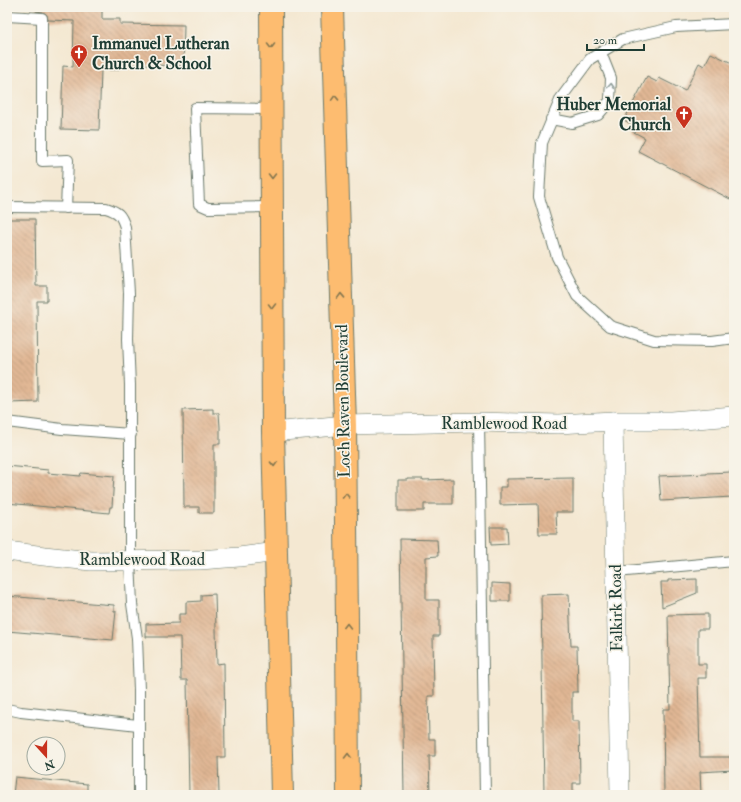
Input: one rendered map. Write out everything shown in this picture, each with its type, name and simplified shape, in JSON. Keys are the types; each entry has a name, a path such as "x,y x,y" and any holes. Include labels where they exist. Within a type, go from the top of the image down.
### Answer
{"main road":[{"path":"270,7 273,432 282,795"},
{"name":"Loch Raven Boulevard","path":"332,7 345,425 348,795"}],"street":[{"name":"Ramblewood Road","path":"273,432 345,425 479,422 558,424 613,421 671,421 734,416"},
{"name":"Falkirk Road","path":"613,421 620,795"},
{"name":"Ramblewood Road","path":"7,551 91,561 200,560 277,552"}],"lane":[{"path":"7,16 42,18 42,161 68,160 66,208"},
{"path":"734,24 676,27 623,39 590,59 561,98 542,143 539,197 558,257 577,296 610,326 654,340 712,341 734,338"},
{"path":"551,119 572,123 598,115 610,101 611,78 601,53"},
{"path":"271,109 195,108 198,204 208,208 272,207"},
{"path":"7,206 106,208 114,211 122,217 125,227 129,293 128,339 131,434 130,560 132,604 137,638 139,690 139,795"},
{"path":"7,422 62,429 131,434"},
{"path":"479,422 485,795"},
{"path":"616,572 734,561"},
{"path":"7,709 28,713 138,725"}],"building":[{"name":"Immanuel Lutheran Church & School","path":"36,7 86,7 86,9 102,9 102,19 120,19 120,24 184,25 183,66 119,64 119,70 101,70 99,130 61,129 63,66 73,67 74,21 48,20 47,15 43,12 36,11"},
{"name":"Huber Memorial Church","path":"711,53 734,64 734,201 638,151 645,138 632,131 635,126 624,120 647,77 657,82 659,78 685,91 699,63 704,66"},
{"path":"7,219 35,219 36,286 47,286 47,301 37,301 38,402 9,403 9,400 7,400"},
{"path":"213,409 213,413 219,413 220,427 220,444 214,444 214,513 199,513 199,507 184,507 183,410"},
{"path":"7,466 48,470 48,473 80,476 81,473 114,476 112,507 110,507 109,513 7,503"},
{"path":"731,472 732,497 661,501 659,476"},
{"path":"573,478 573,512 556,512 557,534 539,534 538,504 500,505 500,487 507,487 507,479"},
{"path":"453,479 453,504 424,504 424,511 398,511 398,480"},
{"path":"490,527 507,527 508,544 491,545"},
{"path":"400,539 437,540 438,556 426,557 426,600 439,600 439,636 433,636 434,696 428,696 429,739 435,739 435,756 429,756 430,795 404,795"},
{"path":"697,579 697,593 662,607 661,582 668,582 668,580"},
{"path":"492,583 510,584 510,601 492,601"},
{"path":"215,594 217,664 224,663 225,757 218,757 219,795 189,795 187,680 181,680 180,637 146,637 146,624 179,623 179,614 186,614 186,602 201,601 201,595"},
{"path":"569,594 571,646 577,646 578,692 572,692 572,721 579,721 580,783 573,783 573,795 544,795 541,595"},
{"path":"7,596 114,605 114,611 116,611 113,640 7,631"},
{"path":"708,614 708,629 698,629 698,664 706,664 706,678 698,678 700,757 733,757 733,770 700,772 701,795 664,795 663,709 670,709 668,615"},
{"path":"15,777 87,784 87,795 13,795"}],"place":[{"name":"Immanuel Lutheran Church & School","path":"79,68"},
{"name":"Huber Memorial Church","path":"684,129"}]}
